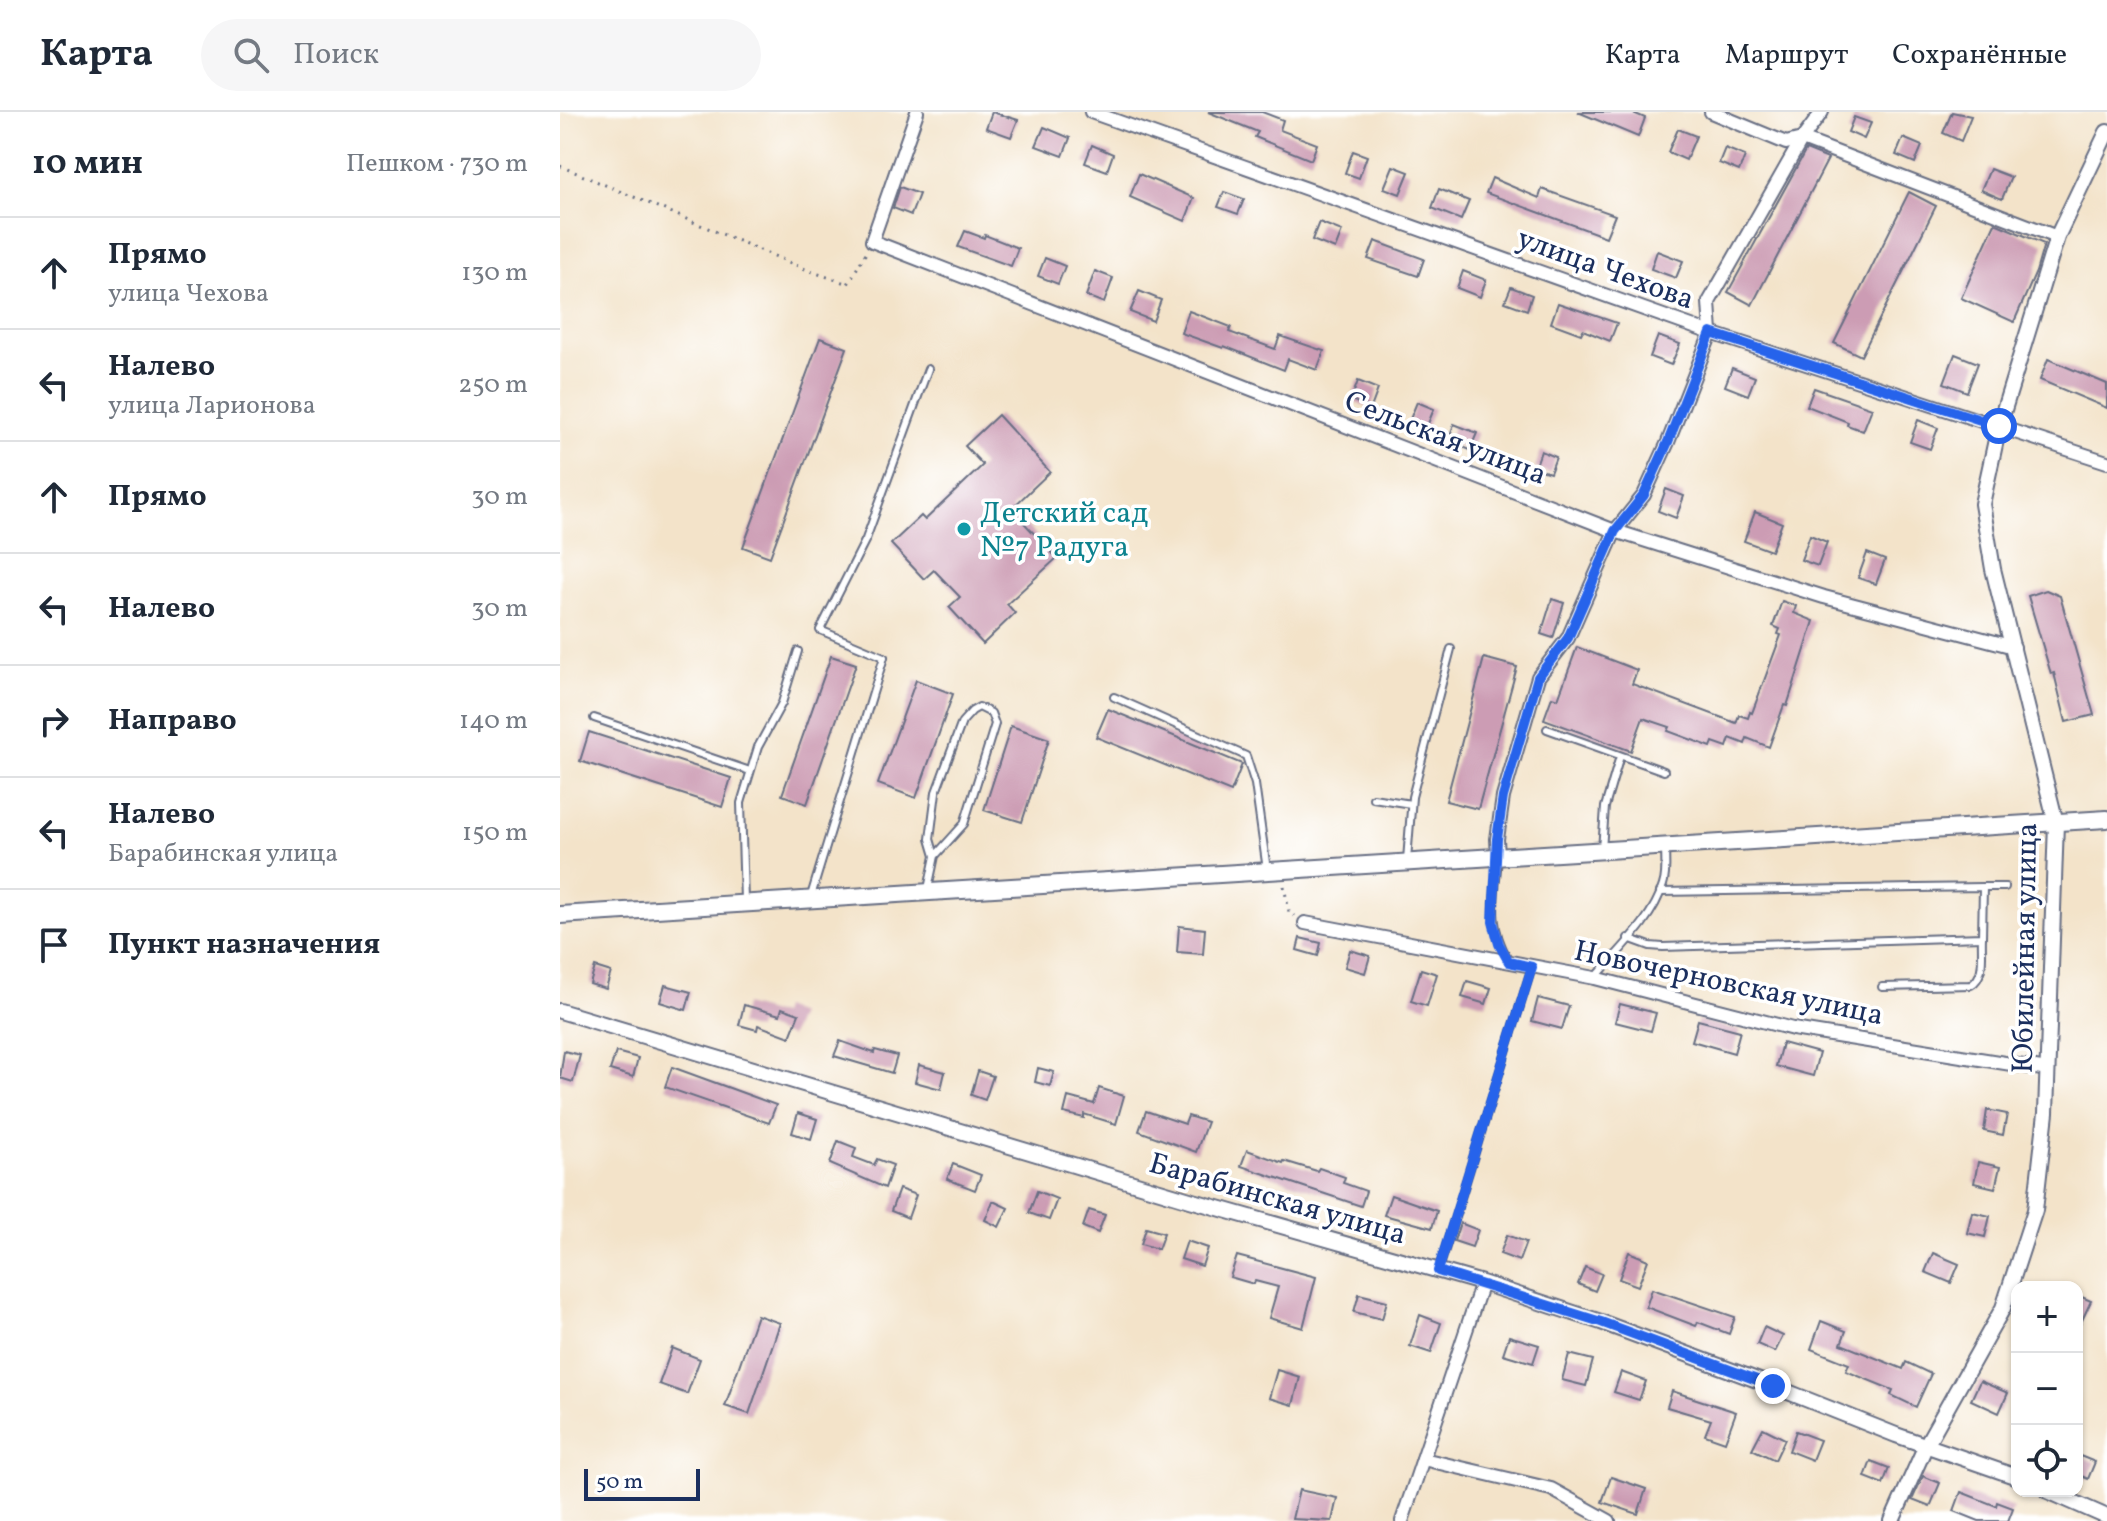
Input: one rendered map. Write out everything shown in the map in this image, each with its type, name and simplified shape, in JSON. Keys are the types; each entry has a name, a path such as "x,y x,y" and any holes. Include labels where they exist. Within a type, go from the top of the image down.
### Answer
{"main road":[{"path":"560,915 2107,819"}],"street":[{"path":"872,241 917,112"},
{"name":"улица Чехова","path":"1091,112 1711,333 2107,462"},
{"path":"1711,112 1786,143 1802,139 2057,237"},
{"path":"1498,857 1497,839 1503,797 1538,677 1568,638 1615,531 1644,495 1711,333 1709,302 1802,139 1822,112"},
{"name":"Юбилейная улица","path":"1892,1521 1926,1445 2003,1308 2035,1210 2046,1113 2056,823 1993,569 1982,504 1999,426 2057,237 2107,132"},
{"name":"Сельская улица","path":"872,241 1615,531 1824,597 2014,647"},
{"name":"Новочерновская улица","path":"1305,923 1595,978 1793,1029 2048,1070"},
{"name":"Барабинская улица","path":"560,1011 1190,1200 1482,1283 1601,1322 2011,1475"},
{"path":"1402,1521 1482,1283"},
{"path":"1423,1459 1551,1489 1609,1521"},
{"path":"2062,1497 2107,1517"}],"lane":[{"path":"809,900 884,657 820,630 866,539 928,369"},
{"path":"1407,863 1411,804 1451,649"},
{"path":"744,904 741,803 758,747 782,703 798,651"},
{"path":"1114,697 1246,756 1275,871"},
{"path":"927,893 935,856 930,839 936,792 962,722 979,707 991,713 995,724 988,749 964,824 935,856"},
{"path":"594,718 750,771"},
{"path":"1547,729 1664,771"},
{"path":"1602,851 1605,807 1620,756"},
{"path":"1373,798 1411,804"},
{"path":"1595,978 1657,900 1664,883 1665,847"},
{"path":"1498,857 1493,922 1499,944 1509,962"},
{"path":"1882,987 1975,983 1980,978 1983,887"},
{"path":"1660,892 2005,887"},
{"path":"1628,938 1663,947 1982,937"},
{"path":"1438,1271 1532,967"}],"path":[{"path":"560,166 848,284 872,241"},
{"path":"1275,871 1289,912 1305,923"}],"building":[{"path":"992,112 1018,120 1011,137 986,128"},
{"path":"1208,112 1262,112 1283,120 1280,130 1317,144 1311,160 1255,137 1258,132"},
{"path":"1578,112 1631,112 1645,118 1638,137"},
{"path":"1952,112 1971,116 1961,141 1943,133"},
{"path":"1854,117 1871,123 1864,139 1848,132"},
{"path":"1044,127 1070,138 1063,156 1036,146"},
{"path":"1678,129 1696,136 1686,160 1668,152"},
{"path":"1903,138 1922,146 1915,163 1896,155"},
{"path":"1092,145 1113,154 1107,171 1085,163"},
{"path":"1725,148 1745,156 1739,171 1719,163"},
{"path":"1806,150 1828,159 1752,305 1728,292"},
{"path":"1353,151 1367,156 1359,178 1345,173"},
{"path":"1393,166 1409,172 1400,194 1384,188"},
{"path":"1990,169 2011,177 2002,199 1981,190"},
{"path":"1139,174 1194,198 1185,221 1130,197"},
{"path":"1492,178 1539,198 1542,189 1615,215 1606,237 1486,193"},
{"path":"900,187 919,194 911,215 893,208"},
{"path":"1439,189 1469,201 1461,220 1432,208"},
{"path":"1224,192 1244,199 1238,214 1218,207"},
{"path":"1909,192 1936,206 1861,356 1834,343"},
{"path":"1319,222 1342,231 1335,249 1312,240"},
{"path":"1995,223 2044,244 2036,272 2014,322 1961,298"},
{"path":"965,231 1018,248 1011,266 958,247"},
{"path":"1375,241 1424,259 1418,276 1368,259"},
{"path":"1657,251 1683,261 1676,278 1651,269"},
{"path":"1045,258 1065,266 1058,284 1038,276"},
{"path":"1095,271 1113,278 1104,303 1086,296"},
{"path":"1463,271 1486,280 1480,297 1457,288"},
{"path":"1511,287 1532,295 1527,310 1505,302"},
{"path":"1139,291 1161,300 1153,321 1130,312"},
{"path":"1558,303 1617,323 1610,341 1583,330 1581,334 1551,323"},
{"path":"1189,311 1231,327 1229,332 1275,349 1280,336 1324,351 1317,370 1288,359 1284,370 1181,333"},
{"path":"1658,336 1680,344 1671,365 1650,357"},
{"path":"820,338 847,348 770,557 743,547"},
{"path":"1955,354 1978,363 1967,392 1944,383"},
{"path":"2048,359 2107,384 2107,408 2040,380"},
{"path":"1732,368 1755,377 1748,395 1725,386"},
{"path":"1358,381 1378,389 1371,408 1351,400"},
{"path":"1814,388 1872,408 1863,431 1807,406"},
{"path":"1417,402 1434,409 1425,431 1408,424"},
{"name":"Детский сад №7 Радуга","path":"998,415 1050,472 1011,509 1057,558 1007,604 1015,613 983,644 949,607 960,597 934,570 924,579 891,544 921,516 925,520 983,465 965,446"},
{"path":"1918,420 1938,428 1930,449 1910,442"},
{"path":"1454,424 1477,433 1470,450 1448,441"},
{"path":"1541,451 1556,457 1550,473 1535,468"},
{"path":"1666,489 1684,496 1676,518 1658,511"},
{"path":"1755,512 1782,523 1771,551 1744,541"},
{"path":"1810,535 1827,542 1818,566 1801,560"},
{"path":"1867,553 1885,560 1876,584 1858,578"},
{"path":"2046,590 2060,596 2094,715 2066,722 2054,673 2051,674 2028,596"},
{"path":"1552,599 1564,603 1553,638 1541,634"},
{"path":"1782,601 1796,606 1794,613 1814,621 1787,706 1784,705 1769,747 1747,738 1745,744 1730,738 1727,747 1713,742 1711,747 1643,718 1631,751 1544,719 1552,697 1558,699 1577,647 1637,670 1632,684 1736,723 1739,715 1748,718 1781,635 1778,634 1780,629 1773,626"},
{"path":"831,656 856,664 807,804 782,795"},
{"path":"1484,658 1517,667 1478,809 1446,801"},
{"path":"916,680 953,694 916,798 878,784"},
{"path":"1108,709 1242,764 1231,792 1096,737"},
{"path":"1011,726 1049,739 1022,822 984,810"},
{"path":"589,732 731,778 722,807 580,761"},
{"path":"1179,926 1205,929 1203,954 1177,952"},
{"path":"1300,938 1321,943 1318,956 1297,950"},
{"path":"1350,950 1370,956 1365,973 1345,967"},
{"path":"595,967 611,972 606,989 590,984"},
{"path":"1421,969 1437,974 1427,1006 1411,1001"},
{"path":"1467,981 1491,988 1486,1004 1462,997"},
{"path":"665,985 691,992 686,1010 660,1002"},
{"path":"1538,998 1569,1006 1562,1029 1532,1021"},
{"path":"1620,1004 1656,1013 1651,1031 1615,1022"},
{"path":"744,1005 780,1015 782,1008 799,1014 790,1037 758,1025 757,1030 739,1025"},
{"path":"1698,1020 1740,1031 1734,1053 1692,1041"},
{"path":"840,1041 874,1053 875,1050 897,1056 892,1073 834,1056"},
{"path":"1782,1043 1819,1053 1813,1076 1776,1066"},
{"path":"564,1051 580,1055 573,1082 560,1078"},
{"path":"616,1052 638,1058 633,1077 610,1070"},
{"path":"919,1065 945,1072 941,1089 915,1082"},
{"path":"672,1067 776,1105 769,1123 665,1087"},
{"path":"1038,1068 1054,1072 1050,1086 1035,1082"},
{"path":"978,1071 993,1076 985,1100 971,1095"},
{"path":"1099,1088 1124,1096 1116,1124 1084,1114 1084,1118 1064,1113 1068,1097 1094,1104"},
{"path":"1987,1110 2007,1114 2003,1135 1984,1131"},
{"path":"1146,1111 1185,1124 1188,1116 1207,1122 1196,1152 1139,1131"},
{"path":"798,1113 817,1119 811,1139 792,1133"},
{"path":"838,1141 856,1148 853,1157 874,1165 877,1159 893,1165 885,1188 830,1164"},
{"path":"1247,1150 1283,1163 1317,1171 1319,1168 1345,1177 1343,1183 1366,1191 1361,1206 1241,1166"},
{"path":"1978,1162 2000,1167 1995,1188 1974,1183"},
{"path":"953,1164 981,1175 975,1190 947,1179"},
{"path":"899,1189 916,1195 908,1218 891,1211"},
{"path":"1037,1191 1057,1199 1049,1220 1029,1213"},
{"path":"1391,1195 1437,1211 1432,1228 1384,1215"},
{"path":"993,1201 1008,1208 999,1227 985,1220"},
{"path":"1089,1210 1105,1215 1098,1233 1083,1227"},
{"path":"1972,1212 1990,1216 1985,1237 1967,1233"},
{"path":"1460,1223 1478,1230 1472,1247 1454,1241"},
{"path":"1146,1228 1164,1233 1158,1249 1141,1244"},
{"path":"1507,1235 1526,1242 1519,1261 1500,1254"},
{"path":"1187,1241 1208,1248 1202,1266 1181,1259"},
{"path":"1629,1252 1648,1260 1638,1286 1619,1279"},
{"path":"1933,1253 1959,1264 1951,1283 1925,1272"},
{"path":"1237,1256 1316,1277 1303,1328 1269,1318 1278,1287 1230,1277"},
{"path":"1585,1267 1602,1274 1595,1291 1578,1284"},
{"path":"1652,1289 1735,1317 1729,1334 1698,1322 1696,1326 1646,1307"},
{"path":"1359,1294 1387,1301 1382,1319 1354,1312"},
{"path":"2083,1298 2091,1301 2083,1318"},
{"path":"757,1315 780,1323 749,1414 725,1406"},
{"path":"1420,1315 1441,1323 1431,1353 1410,1346"},
{"path":"1821,1321 1846,1331 1841,1344 1903,1369 1906,1362 1931,1374 1916,1407 1891,1395 1893,1390 1846,1371 1849,1364 1811,1349"},
{"path":"1764,1327 1783,1336 1775,1352 1757,1344"},
{"path":"1509,1336 1539,1345 1533,1363 1503,1354"},
{"path":"672,1348 700,1359 687,1394 659,1384"},
{"path":"1569,1354 1593,1360 1586,1386 1562,1380"},
{"path":"1277,1370 1300,1377 1293,1405 1269,1398"},
{"path":"1621,1372 1646,1381 1639,1400 1614,1392"},
{"path":"1980,1381 2008,1393 1999,1413 1971,1400"},
{"path":"1672,1391 1736,1412 1725,1442 1705,1435 1711,1420 1667,1407"},
{"path":"1763,1428 1785,1439 1775,1460 1752,1449"},
{"path":"1796,1431 1820,1440 1812,1460 1789,1451"},
{"path":"2083,1457 2095,1462 2088,1479 2083,1477"},
{"path":"1871,1461 1889,1468 1883,1484 1865,1477"},
{"path":"1923,1476 1940,1483 1930,1507 1912,1500"},
{"path":"1611,1477 1646,1489 1638,1514 1602,1502"},
{"path":"1299,1490 1337,1498 1332,1521 1292,1519"},
{"path":"1961,1492 1996,1506 1997,1502 2013,1508 2008,1521 1979,1521 1954,1511"}],"place":[{"name":"Детский сад №7 Радуга","path":"964,529"}],"route":[{"path":"1773,1386 1601,1322 1438,1271 1532,967 1509,962 1499,944 1493,922 1497,839 1503,797 1538,677 1568,638 1615,531 1644,495 1711,333 1999,426"}]}
